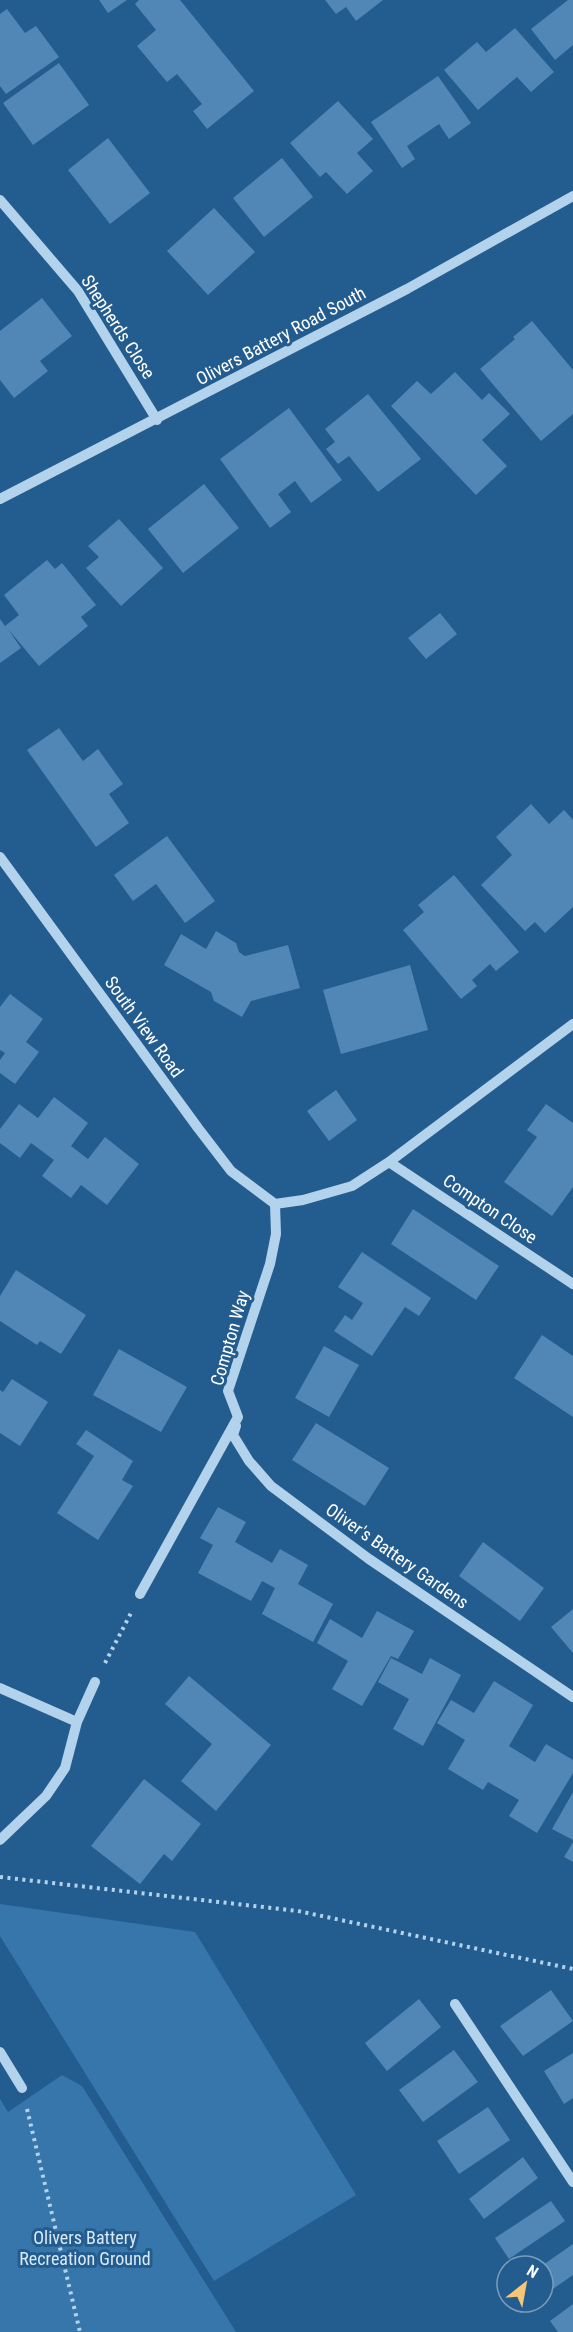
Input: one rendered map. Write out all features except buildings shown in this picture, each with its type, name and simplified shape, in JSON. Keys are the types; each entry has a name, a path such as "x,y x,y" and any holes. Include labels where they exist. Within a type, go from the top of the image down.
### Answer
{"street":[{"name":"Olivers Battery Road South","path":"0,499 407,289 573,196"},
{"name":"Shepherds Close","path":"0,200 78,291 157,420"},
{"name":"South View Road","path":"0,857 231,1171 275,1204"},
{"path":"275,1204 303,1200 352,1186 389,1162 573,1024"},
{"name":"Compton Close","path":"389,1162 573,1284"},
{"name":"Compton Way","path":"238,1417 228,1391 270,1264 276,1234 275,1204"},
{"path":"141,1594 238,1417"},
{"name":"Oliver's Battery Gardens","path":"238,1417 234,1435 249,1461 271,1485 369,1558 573,1697"},
{"path":"0,1840 46,1796 65,1768 77,1722 95,1682"},
{"path":"0,1688 77,1722"},
{"path":"455,2004 573,2182"},
{"path":"0,2052 22,2088"}],"path":[{"path":"95,1682 141,1594"},
{"path":"0,1877 298,1911 573,1969"},
{"path":"22,2088 81,2332"}],"green space":[{"path":"0,1904 195,1932 356,2195 214,2281 0,1936"},
{"name":"Olivers Battery Recreation Ground","path":"62,2075 82,2086 236,2332 0,2332 0,2099 8,2112"}]}
